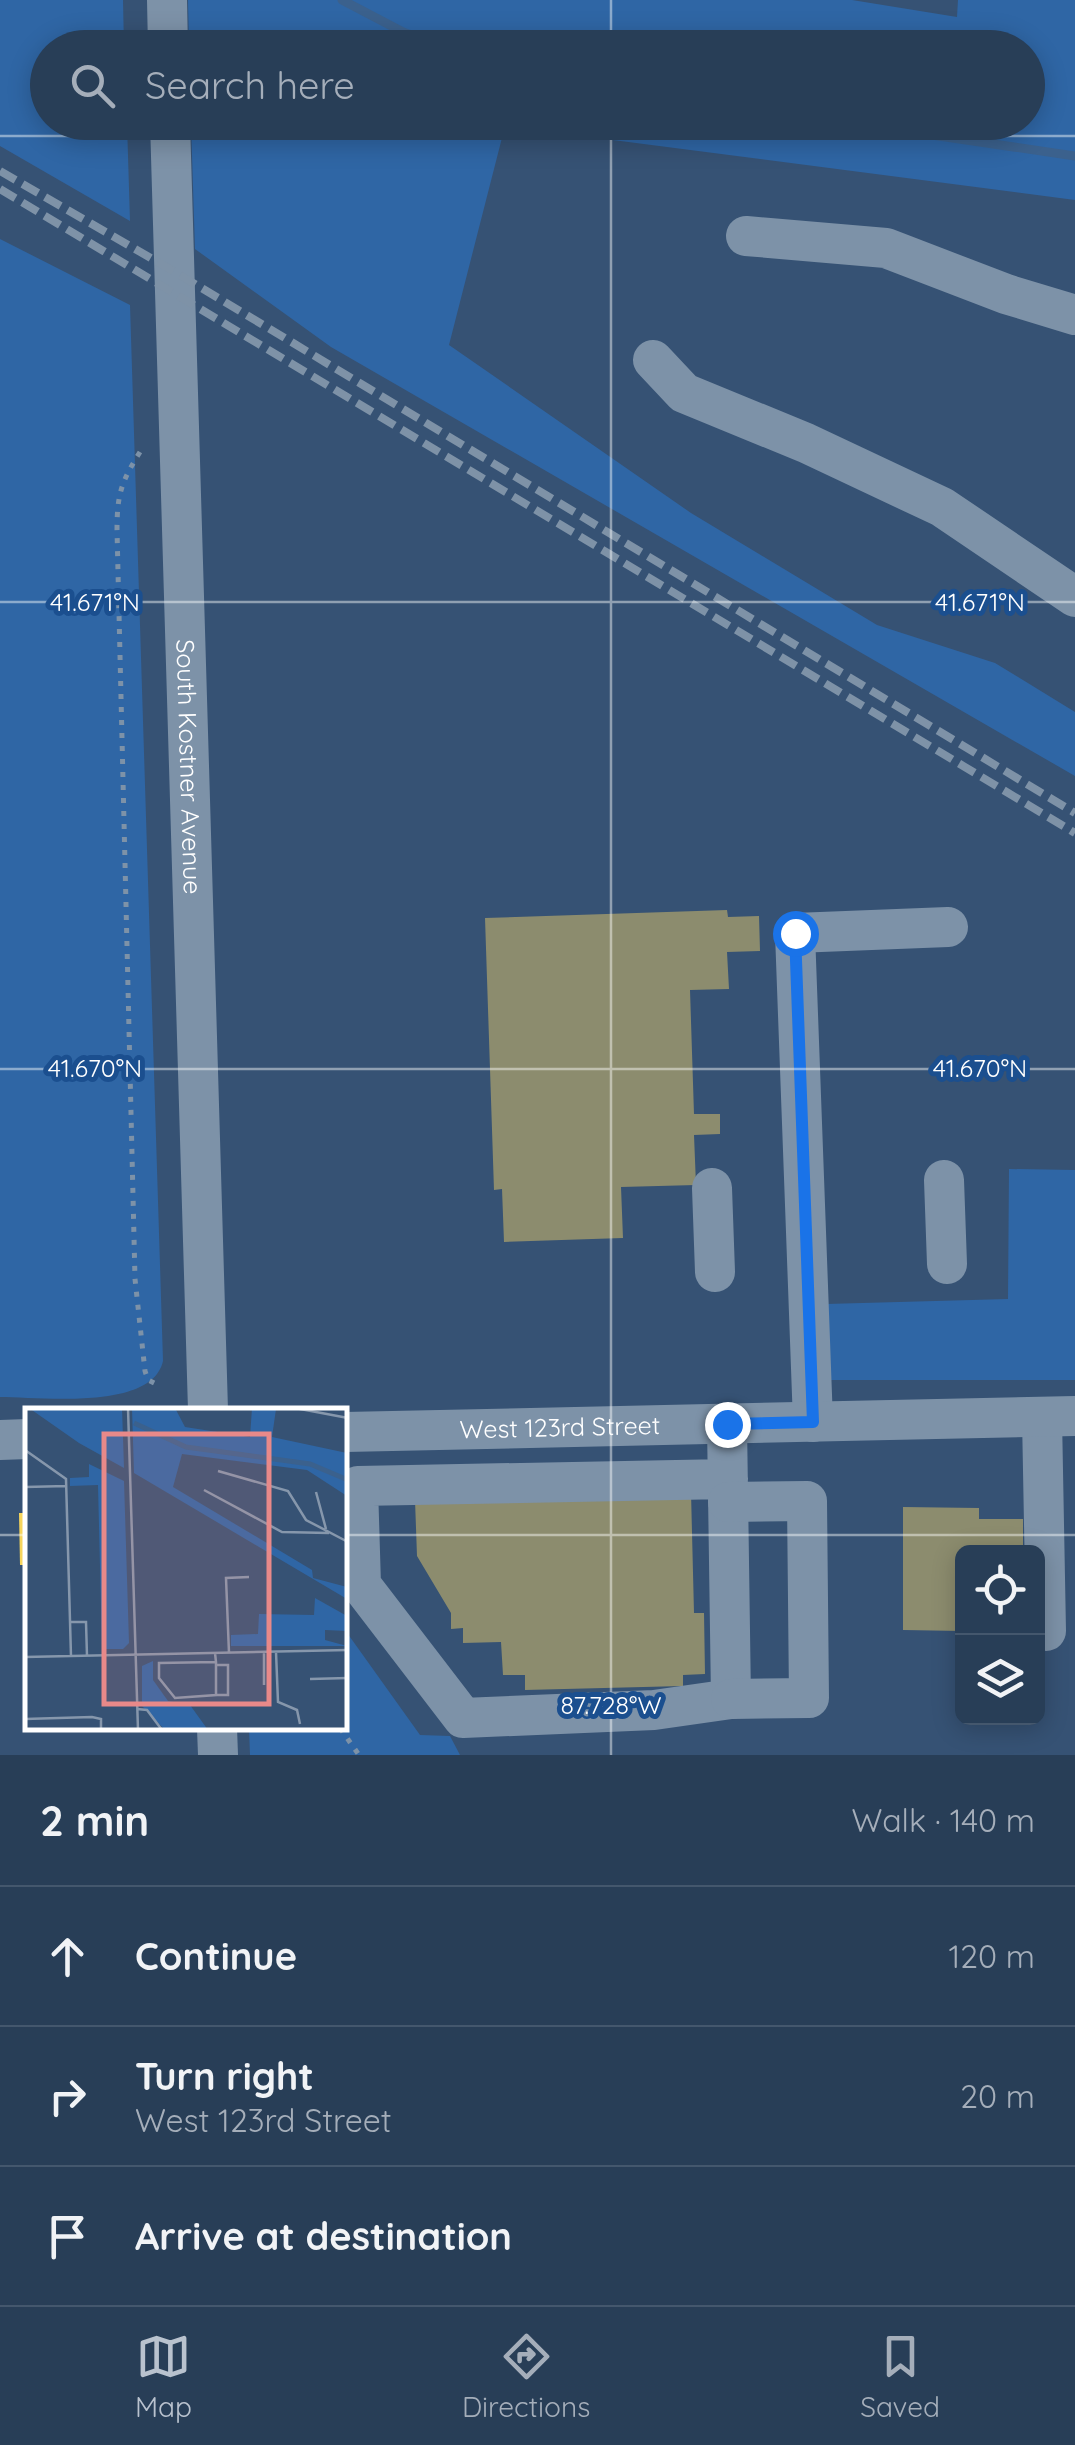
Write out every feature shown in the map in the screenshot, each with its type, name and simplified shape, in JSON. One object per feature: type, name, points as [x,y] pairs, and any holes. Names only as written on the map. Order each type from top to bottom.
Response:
[{"type":"street","points":[[167,0],[168,30]]},
{"type":"street","name":"South Kostner Avenue","points":[[171,140],[208,1408]]},
{"type":"street","points":[[746,236],[886,248],[1006,294],[1075,315]]},
{"type":"street","points":[[652,360],[684,393],[806,442],[942,508],[1075,597]]},
{"type":"street","points":[[813,1422],[795,933],[948,927]]},
{"type":"street","points":[[944,1180],[947,1264]]},
{"type":"street","points":[[712,1188],[714,1272]]},
{"type":"street","points":[[1046,1631],[1059,1416]]},
{"type":"street","name":"West 123rd Street","points":[[348,1434],[1059,1416]]},
{"type":"street","points":[[727,1424],[731,1699]]},
{"type":"street","points":[[382,1485],[418,1430]]},
{"type":"street","points":[[348,1438],[382,1485]]},
{"type":"street","points":[[0,1440],[25,1439]]},
{"type":"street","points":[[382,1485],[728,1490],[807,1501],[809,1698],[731,1699],[654,1710],[463,1718],[361,1586],[358,1486],[382,1485]]},
{"type":"path","points":[[140,452],[125,475],[117,498],[117,530],[134,1278],[146,1371],[148,1380],[156,1384]]},
{"type":"path","points":[[341,1730],[359,1755]]},
{"type":"shaded area","points":[[0,0],[123,0],[124,30],[30,30],[30,140],[128,140],[130,221],[0,146]]},
{"type":"shaded area","points":[[188,0],[852,0],[957,17],[958,0],[1075,0],[1075,200],[613,140],[1045,140],[1045,30],[189,30]]},
{"type":"shaded area","points":[[192,140],[501,140],[449,345],[691,513],[877,625],[995,663],[1075,712],[1075,776],[331,347],[195,249]]},
{"type":"shaded area","points":[[0,239],[130,305],[163,1361],[154,1377],[139,1388],[92,1398],[0,1397]]},
{"type":"shaded area","points":[[1009,1169],[1075,1170],[1075,1380],[830,1380],[826,1304],[1008,1299]]},
{"type":"shaded area","points":[[348,1634],[420,1735],[450,1736],[460,1755],[250,1755],[249,1730],[348,1730]]},
{"type":"building: Homes","points":[[19,1513],[25,1513],[25,1565],[20,1565]]},
{"type":"building: Industry","points":[[727,910],[728,917],[759,916],[760,951],[727,952],[729,989],[690,990],[694,1114],[720,1114],[720,1134],[694,1135],[696,1185],[621,1187],[623,1238],[504,1242],[502,1189],[494,1190],[485,918]]},
{"type":"building: Industry","points":[[691,1492],[694,1613],[704,1613],[705,1674],[683,1675],[683,1686],[525,1690],[525,1675],[503,1675],[501,1642],[463,1643],[463,1628],[451,1629],[451,1613],[417,1556],[415,1500]]},
{"type":"building: Industry","points":[[903,1507],[979,1508],[979,1519],[1023,1519],[1023,1545],[955,1545],[955,1631],[903,1630]]},
{"type":"waterway","points":[[342,0],[399,30]]},
{"type":"waterway","points":[[966,140],[1075,156]]},
{"type":"railway","points":[[0,171],[175,272],[1075,813]]},
{"type":"railway","points":[[0,189],[1075,833]]},
{"type":"route","points":[[727,1424],[813,1422],[795,933]]}]
